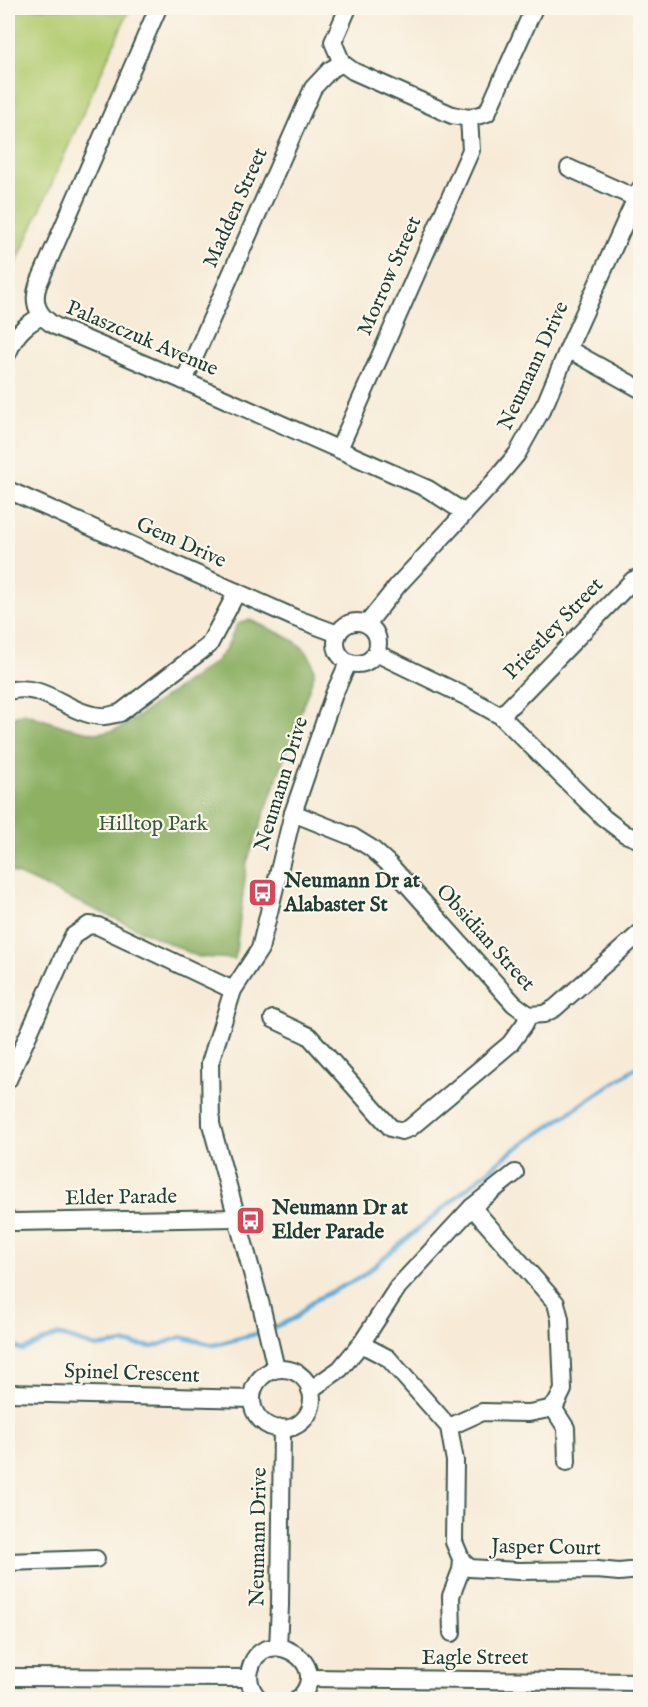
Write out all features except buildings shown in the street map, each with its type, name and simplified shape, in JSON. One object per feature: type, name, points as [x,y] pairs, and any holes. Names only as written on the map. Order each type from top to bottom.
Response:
[{"type":"street","name":"Palaszczuk Avenue","points":[[158,8],[34,295],[36,306],[42,316],[55,326],[428,489],[465,513]]},
{"type":"street","points":[[348,8],[333,42],[342,63],[352,71],[452,115],[469,118],[487,113],[534,8]]},
{"type":"street","name":"Madden Street","points":[[184,381],[313,88],[330,70],[342,63]]},
{"type":"street","name":"Morrow Street","points":[[339,449],[471,150],[469,118]]},
{"type":"street","points":[[569,168],[639,196]]},
{"type":"street","name":"Neumann Drive","points":[[366,624],[398,585],[517,454],[546,402],[639,196]]},
{"type":"street","points":[[8,353],[18,332],[42,316]]},
{"type":"street","points":[[568,349],[640,388]]},
{"type":"street","name":"Gem Drive","points":[[8,490],[295,618],[338,634]]},
{"type":"street","name":"Priestley Street","points":[[501,716],[633,580],[640,577]]},
{"type":"street","points":[[8,691],[17,688],[32,689],[83,712],[102,717],[120,713],[209,645],[237,592]]},
{"type":"street","points":[[353,622],[366,624],[372,627],[378,638],[376,653],[369,662],[348,663],[338,654],[336,640],[338,634],[347,624],[353,622]]},
{"type":"street","points":[[376,653],[501,716],[603,818],[626,834],[640,840]]},
{"type":"street","name":"Neumann Drive","points":[[276,1369],[262,1309],[211,1124],[210,1063],[233,990],[260,949],[293,813],[334,694],[348,663]]},
{"type":"street","name":"Obsidian Street","points":[[293,813],[353,837],[389,864],[514,1004],[529,1015],[544,1014],[555,1008],[640,933]]},
{"type":"street","points":[[8,1080],[73,936],[89,925],[98,926],[233,990]]},
{"type":"street","points":[[273,1018],[309,1036],[391,1128],[402,1131],[410,1128],[510,1044],[524,1026],[529,1015]]},
{"type":"street","points":[[310,1390],[340,1370],[361,1344],[398,1287],[472,1207],[514,1173]]},
{"type":"street","points":[[361,1344],[388,1358],[449,1427],[482,1412],[529,1413],[549,1409],[556,1404],[563,1390],[560,1319],[556,1303],[472,1207]]},
{"type":"street","name":"Elder Parade","points":[[8,1220],[14,1222],[236,1218]]},
{"type":"street","points":[[276,1369],[297,1373],[307,1383],[310,1390],[310,1408],[306,1416],[291,1427],[275,1428],[261,1420],[253,1407],[252,1399],[256,1383],[261,1377],[276,1369]]},
{"type":"street","name":"Spinel Crescent","points":[[9,1394],[252,1399]]},
{"type":"street","points":[[552,1406],[566,1428],[567,1462]]},
{"type":"street","name":"Jasper Court","points":[[449,1427],[455,1461],[453,1542],[462,1561],[470,1568],[619,1572],[640,1570]]},
{"type":"street","name":"Neumann Drive","points":[[278,1647],[282,1428]]},
{"type":"street","points":[[8,1562],[96,1560]]},
{"type":"street","points":[[452,1633],[450,1596],[461,1570],[462,1561]]},
{"type":"street","points":[[260,1700],[255,1695],[249,1678],[254,1660],[269,1649],[278,1647],[288,1648],[296,1653],[308,1669],[307,1687],[297,1700]]},
{"type":"street","points":[[8,1677],[249,1678]]},
{"type":"street","name":"Eagle Street","points":[[309,1678],[640,1682]]},
{"type":"green space","points":[[8,8],[130,8],[8,282]]},
{"type":"green space","name":"Hilltop Park","points":[[250,620],[301,646],[313,664],[314,675],[247,862],[235,959],[199,957],[8,870],[8,729],[12,718],[24,713],[66,727],[94,733],[112,731],[124,726],[216,661],[226,649],[237,624]]},
{"type":"waterway","points":[[270,1329],[295,1318],[313,1301],[361,1277],[508,1154],[640,1065]]},
{"type":"waterway","points":[[8,1345],[23,1350],[58,1335],[96,1347],[124,1343],[153,1347],[181,1337],[214,1345],[263,1332]]},
{"type":"place","name":"Neumann Dr at Alabaster St","points":[[263,893]]},
{"type":"place","name":"Neumann Dr at Elder Parade","points":[[251,1220]]}]
